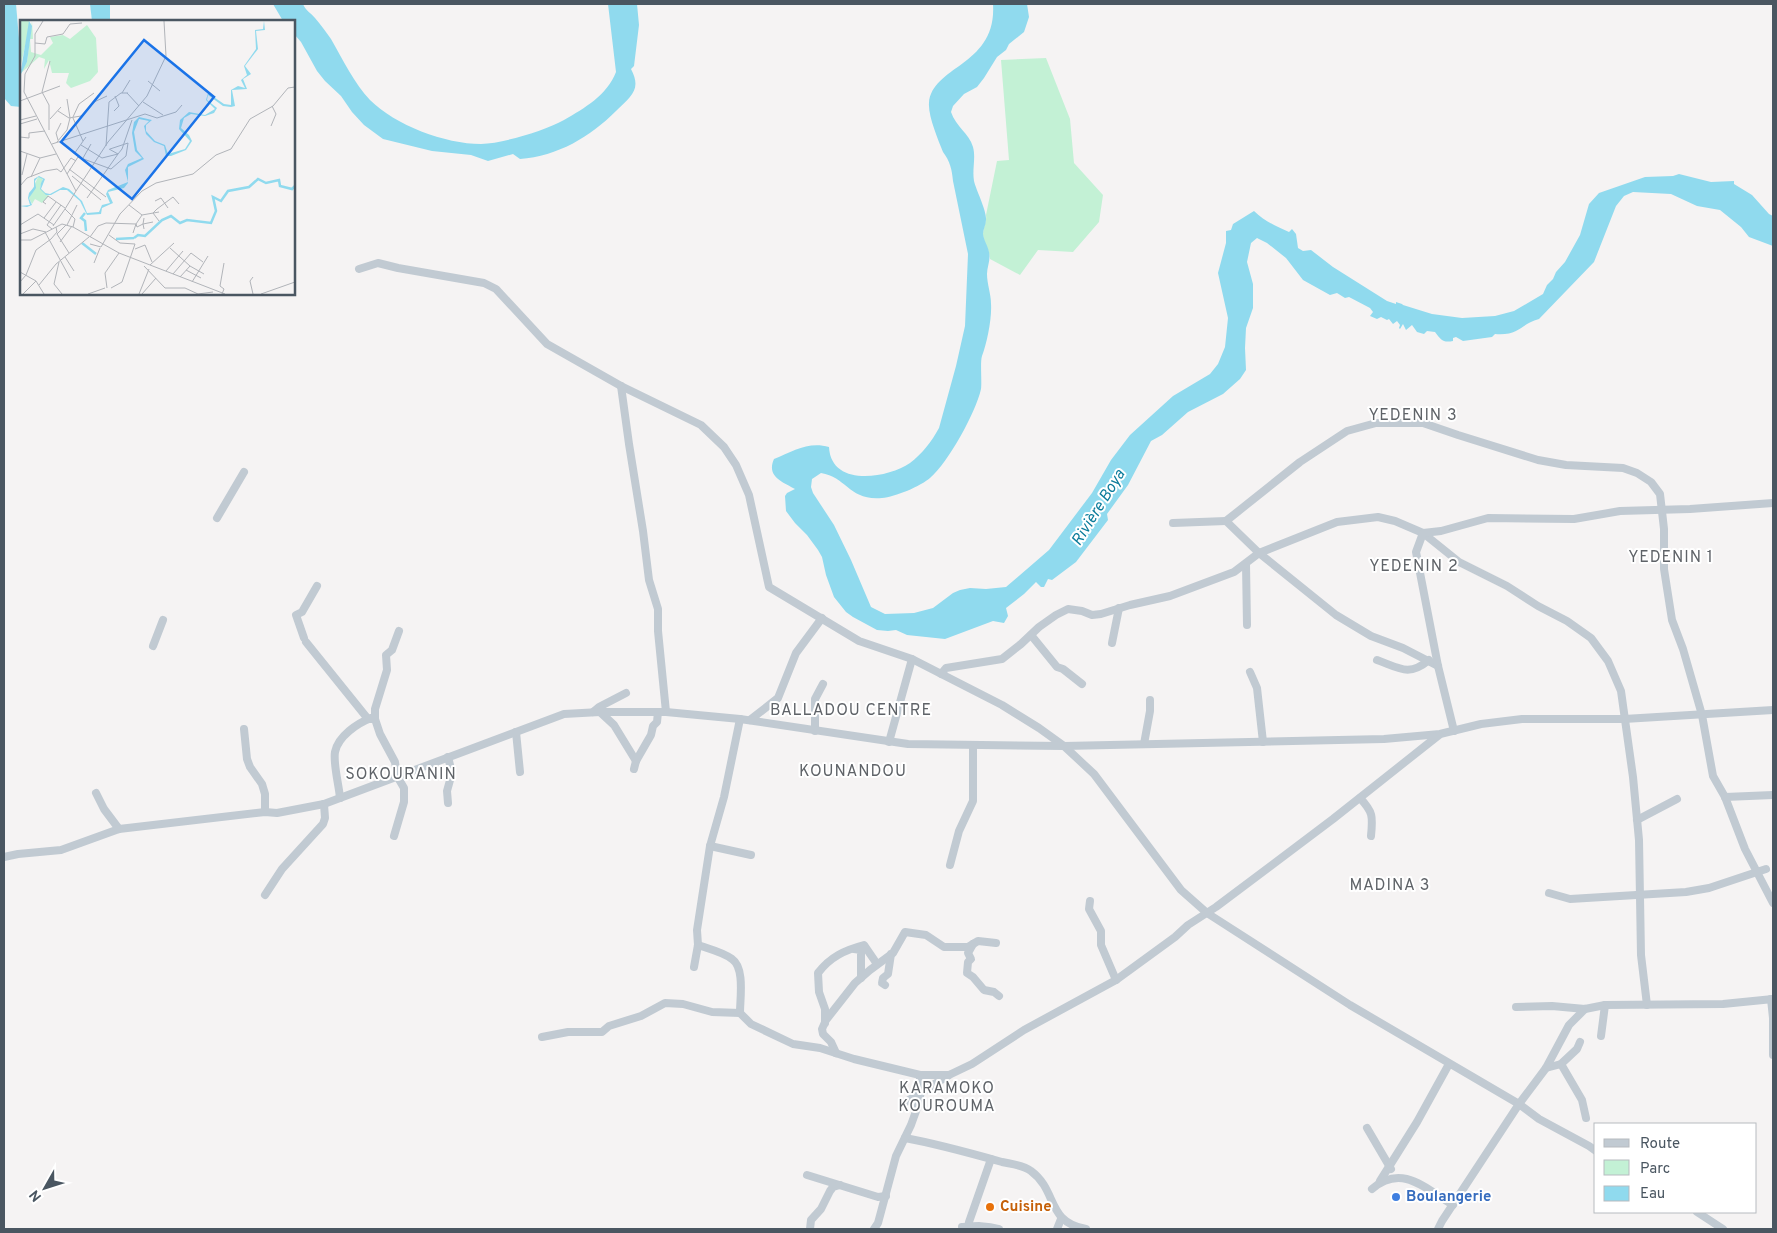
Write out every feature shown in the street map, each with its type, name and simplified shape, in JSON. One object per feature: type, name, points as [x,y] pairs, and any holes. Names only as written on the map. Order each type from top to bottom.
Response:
[{"type":"street","points":[[359,268],[378,262],[398,268],[484,282],[496,289],[547,344],[621,386],[701,425],[724,447],[736,465],[749,495],[769,587],[859,641],[912,659],[1002,705],[1039,728],[1064,746],[1094,774],[1181,890],[1207,913],[1350,1006],[1519,1104],[1539,1119],[1594,1150]]},
{"type":"street","points":[[621,386],[649,580],[658,609],[662,712],[653,726],[651,735],[636,761],[634,769]]},
{"type":"street","points":[[1174,523],[1226,520],[1300,462],[1347,431],[1376,423],[1423,423],[1529,457],[1566,466],[1623,468],[1638,472],[1651,482],[1660,494],[1664,569],[1672,620],[1683,649],[1702,715],[1713,776],[1725,797],[1745,849],[1773,903]]},
{"type":"street","points":[[217,518],[244,472]]},
{"type":"street","points":[[1422,533],[1441,531],[1488,518],[1574,519],[1620,511],[1690,509],[1773,503]]},
{"type":"street","points":[[941,674],[946,668],[1002,659],[1056,614],[1068,609],[1082,610],[1092,615],[1101,614],[1170,596],[1234,572],[1258,553],[1337,522],[1378,517],[1395,521],[1422,533],[1459,562],[1567,621],[1591,638],[1608,661],[1621,691],[1628,719],[1626,733],[1637,820],[1642,955],[1647,1005]]},
{"type":"street","points":[[1226,520],[1258,553],[1336,615],[1371,636],[1429,660],[1438,666]]},
{"type":"street","points":[[1422,533],[1416,552],[1438,666],[1454,731]]},
{"type":"street","points":[[1246,564],[1247,625]]},
{"type":"street","points":[[317,586],[302,612],[296,616],[305,640],[373,718],[395,762],[397,776],[404,788],[404,802],[394,836]]},
{"type":"street","points":[[1112,643],[1119,608]]},
{"type":"street","points":[[750,720],[778,698],[796,653],[822,618]]},
{"type":"street","points":[[153,646],[163,620]]},
{"type":"street","points":[[373,718],[387,670],[386,655],[392,650],[399,631]]},
{"type":"street","points":[[1031,635],[1057,667],[1068,672],[1082,684]]},
{"type":"street","points":[[889,742],[912,659]]},
{"type":"street","points":[[1377,660],[1403,670],[1414,670],[1429,660]]},
{"type":"street","points":[[1250,672],[1257,688],[1263,742]]},
{"type":"street","points":[[815,731],[815,700],[823,684]]},
{"type":"street","points":[[596,712],[599,707],[626,693]]},
{"type":"street","points":[[1144,744],[1150,700]]},
{"type":"street","points":[[4,857],[61,850],[119,829],[265,812],[278,813],[324,804],[564,714],[662,712],[740,718],[908,744],[1064,746],[1384,740],[1440,734],[1481,724],[1522,719],[1628,719],[1773,710]]},
{"type":"street","points":[[596,712],[614,725],[636,761]]},
{"type":"street","points":[[340,798],[335,751],[348,732],[359,723],[373,718]]},
{"type":"street","points":[[694,967],[698,945],[696,930],[710,846],[724,797],[740,718]]},
{"type":"street","points":[[244,729],[247,760],[262,784],[265,794],[265,812]]},
{"type":"street","points":[[516,732],[520,772]]},
{"type":"street","points":[[906,1102],[949,1075],[972,1064],[1024,1030],[1116,980],[1360,798],[1440,734]]},
{"type":"street","points":[[1412,755],[1422,736]]},
{"type":"street","points":[[950,865],[959,830],[973,801],[973,745]]},
{"type":"street","points":[[448,757],[452,773],[447,791],[448,804]]},
{"type":"street","points":[[96,793],[104,809],[119,829]]},
{"type":"street","points":[[1725,797],[1773,795]]},
{"type":"street","points":[[1360,798],[1370,809],[1373,818],[1371,836]]},
{"type":"street","points":[[1637,820],[1677,799]]},
{"type":"street","points":[[265,895],[282,868],[323,824],[325,818],[324,804]]},
{"type":"street","points":[[710,846],[751,855]]},
{"type":"street","points":[[1549,893],[1570,899],[1709,888],[1766,869]]},
{"type":"street","points":[[1090,901],[1089,909],[1101,931],[1101,945],[1116,980]]},
{"type":"street","points":[[836,1053],[822,1029],[825,1023],[841,1000],[861,978],[891,954],[905,932],[926,935],[944,947],[968,947],[978,941],[996,943]]},
{"type":"street","points":[[825,1023],[825,1010],[819,992],[818,973],[831,958],[864,944],[877,964]]},
{"type":"street","points":[[973,944],[968,953],[971,958],[968,962],[967,973],[984,990],[994,992],[999,996]]},
{"type":"street","points":[[698,945],[726,956],[738,966],[741,977],[740,1013]]},
{"type":"street","points":[[852,948],[861,950],[861,978]]},
{"type":"street","points":[[885,985],[882,983],[883,978],[888,974],[891,954]]},
{"type":"street","points":[[1516,1007],[1552,1006],[1585,1009],[1605,1005],[1723,1004],[1772,999],[1772,1055]]},
{"type":"street","points":[[542,1038],[568,1032],[602,1032],[610,1026],[641,1016],[665,1003],[683,1004],[712,1012],[740,1013],[751,1024],[793,1044],[820,1048],[854,1059],[920,1075],[949,1075]]},
{"type":"street","points":[[1600,1036],[1605,1005]]},
{"type":"street","points":[[1438,1229],[1519,1104],[1546,1068],[1569,1025],[1585,1009]]},
{"type":"street","points":[[1546,1068],[1561,1064],[1576,1049],[1580,1042]]},
{"type":"street","points":[[1372,1188],[1380,1181],[1449,1064]]},
{"type":"street","points":[[1561,1064],[1582,1100],[1586,1118]]},
{"type":"street","points":[[874,1229],[878,1223],[896,1156],[920,1100],[920,1075]]},
{"type":"street","points":[[1367,1128],[1395,1176]]},
{"type":"street","points":[[905,1138],[1030,1169],[1043,1182],[1061,1219],[1073,1227],[1086,1229]]},
{"type":"street","points":[[969,1222],[991,1159]]},
{"type":"street","points":[[807,1175],[878,1197],[886,1196]]},
{"type":"street","points":[[1380,1181],[1395,1176],[1409,1178],[1453,1206]]},
{"type":"street","points":[[810,1229],[811,1220],[830,1191],[833,1187],[840,1185]]},
{"type":"street","points":[[1699,1213],[1724,1229]]},
{"type":"street","points":[[1057,1229],[1061,1219]]},
{"type":"street","points":[[962,1227],[980,1225],[999,1229]]},
{"type":"green space","points":[[1046,58],[1070,119],[1074,163],[1103,195],[1099,222],[1073,252],[1038,250],[1020,275],[990,259],[983,235],[997,161],[1009,160],[1001,60]]},
{"type":"water","points":[[4,4],[16,4],[20,50],[20,107],[11,106],[4,98]]},
{"type":"water","points":[[90,4],[110,4],[110,20],[92,20]]},
{"type":"water","points":[[273,4],[303,4],[331,39],[359,87],[370,100],[380,109],[407,125],[452,141],[481,144],[524,136],[564,120],[580,111],[601,94],[607,88],[616,72],[608,4],[637,4],[639,25],[634,66],[631,69],[635,88],[630,97],[595,129],[572,144],[547,154],[520,159],[513,154],[488,161],[471,155],[432,151],[383,139],[364,125],[341,96],[317,71],[301,42],[295,35],[295,20],[282,20]]},
{"type":"water","name":"Rivière Boya","points":[[993,4],[1027,4],[1029,17],[1024,32],[997,57],[977,87],[964,94],[953,106],[951,112],[973,147],[974,181],[986,216],[983,234],[989,255],[987,274],[991,310],[989,330],[981,359],[981,389],[978,399],[945,461],[930,478],[914,488],[887,497],[871,498],[862,496],[830,475],[821,473],[812,479],[811,487],[813,493],[834,525],[871,607],[885,614],[914,613],[933,608],[960,590],[1006,587],[1049,550],[1092,493],[1111,460],[1130,435],[1173,396],[1210,374],[1218,364],[1225,347],[1228,318],[1218,273],[1226,243],[1226,231],[1231,230],[1233,224],[1254,211],[1279,228],[1289,232],[1292,229],[1296,234],[1298,248],[1303,251],[1311,250],[1333,267],[1387,301],[1396,304],[1396,302],[1432,314],[1462,318],[1495,316],[1514,311],[1543,294],[1547,285],[1565,262],[1580,235],[1589,204],[1599,193],[1645,177],[1679,174],[1711,182],[1734,181],[1734,184],[1752,195],[1773,216],[1773,246],[1749,237],[1741,227],[1720,210],[1697,206],[1671,194],[1633,192],[1624,196],[1616,206],[1594,262],[1539,319],[1510,333],[1495,334],[1492,337],[1463,341],[1456,337],[1453,338],[1453,341],[1447,342],[1441,339],[1435,332],[1427,331],[1424,334],[1417,332],[1412,325],[1406,330],[1403,324],[1400,329],[1397,321],[1393,324],[1389,319],[1381,317],[1377,319],[1370,316],[1373,312],[1370,308],[1349,297],[1345,298],[1337,293],[1330,295],[1303,280],[1286,258],[1267,243],[1257,238],[1251,243],[1247,262],[1253,284],[1253,308],[1246,328],[1246,370],[1240,379],[1223,394],[1188,412],[1162,435],[1151,441],[1128,485],[1107,514],[1108,520],[1076,562],[1052,580],[1048,579],[1044,587],[1041,587],[1036,582],[1006,608],[1008,616],[1004,623],[993,621],[945,639],[907,635],[896,630],[877,630],[846,612],[834,597],[822,557],[807,535],[786,511],[785,496],[795,489],[774,475],[772,465],[774,459],[794,450],[822,445],[829,447],[832,460],[839,469],[849,474],[874,476],[888,473],[910,463],[926,447],[939,428],[965,326],[968,254],[951,169],[934,128],[929,103],[933,90],[941,80],[975,53],[985,40],[992,24]]},
{"type":"place","name":"Boulangerie","points":[[1396,1197]]},
{"type":"place","name":"Cuisine","points":[[990,1207]]},
{"type":"district","name":"YEDENIN 3","points":[[1413,416]]},
{"type":"district","name":"YEDENIN 1","points":[[1671,558]]},
{"type":"district","name":"YEDENIN 2","points":[[1414,567]]},
{"type":"district","name":"BALLADOU CENTRE","points":[[851,711]]},
{"type":"district","name":"KOUNANDOU","points":[[853,772]]},
{"type":"district","name":"SOKOURANIN","points":[[401,775]]},
{"type":"district","name":"MADINA 3","points":[[1390,886]]},
{"type":"district","name":"KARAMOKO KOUROUMA","points":[[947,1098]]}]
